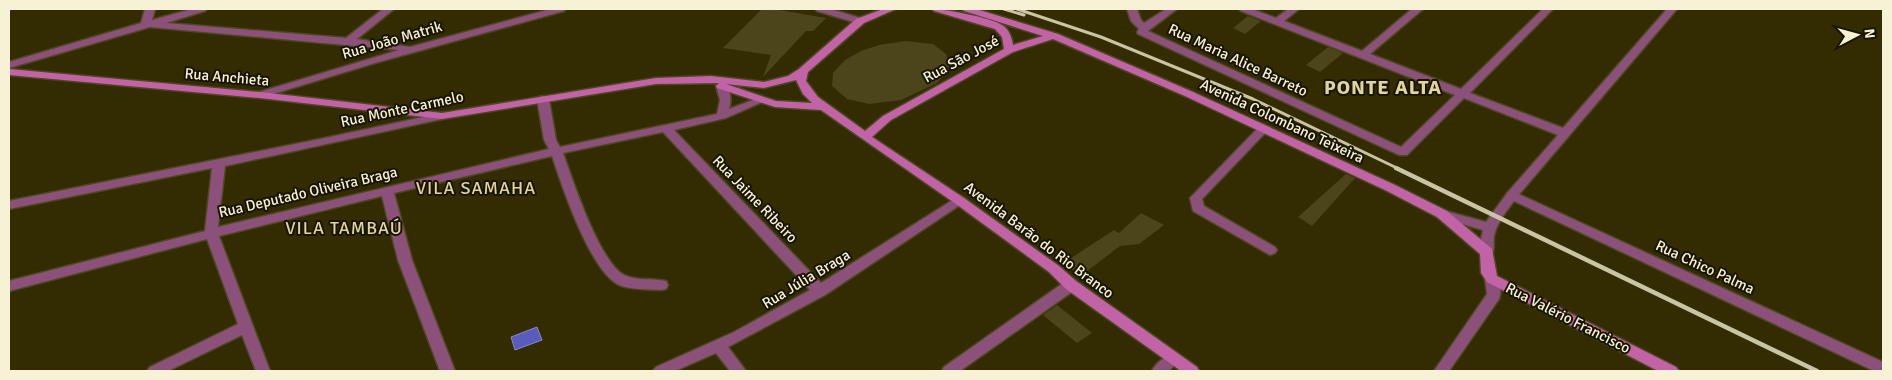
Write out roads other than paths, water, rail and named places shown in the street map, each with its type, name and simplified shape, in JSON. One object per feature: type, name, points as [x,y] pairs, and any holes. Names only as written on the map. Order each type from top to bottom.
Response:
[{"type":"main road","points":[[761,100],[776,87],[802,77],[860,20],[890,9]]},
{"type":"main road","points":[[937,9],[999,27],[1007,37],[1010,50]]},
{"type":"main road","name":"Avenida Colombano Teixeira","points":[[967,9],[1054,36],[1189,94],[1391,188],[1442,214],[1487,252]]},
{"type":"main road","name":"Rua São José","points":[[865,137],[887,118],[1010,50],[1054,36]]},
{"type":"main road","name":"Rua Anchieta","points":[[9,72],[260,95],[442,116]]},
{"type":"main road","points":[[802,77],[806,92],[821,107],[854,125],[865,137]]},
{"type":"main road","name":"Rua Monte Carmelo","points":[[442,116],[656,82],[700,79],[764,85],[802,77]]},
{"type":"main road","points":[[700,79],[775,104],[821,107]]},
{"type":"main road","name":"Rua São José","points":[[854,125],[887,118]]},
{"type":"main road","name":"Avenida Barão do Rio Branco","points":[[865,137],[960,201],[1054,269],[1071,285],[1192,371]]},
{"type":"main road","points":[[1487,252],[1488,273],[1492,279]]},
{"type":"main road","name":"Rua Valério Francisco","points":[[1492,279],[1671,371]]},
{"type":"street","points":[[146,24],[150,9]]},
{"type":"street","points":[[9,65],[202,9]]},
{"type":"street","points":[[348,41],[390,9]]},
{"type":"street","name":"Rua João Matrik","points":[[260,95],[413,49],[561,9]]},
{"type":"street","points":[[820,9],[860,20]]},
{"type":"street","name":"Rua Maria Alice Barreto","points":[[1132,9],[1136,21],[1144,28],[1142,32],[1402,152],[1462,94]]},
{"type":"street","points":[[1144,28],[1172,9]]},
{"type":"street","points":[[1244,9],[1564,133]]},
{"type":"street","points":[[1277,22],[1294,9]]},
{"type":"street","points":[[1363,55],[1418,9]]},
{"type":"street","points":[[1462,94],[1548,9]]},
{"type":"street","points":[[1487,252],[1486,238],[1489,227],[1512,196],[1672,9]]},
{"type":"street","points":[[146,24],[348,41],[413,49]]},
{"type":"street","points":[[720,86],[726,100],[722,116]]},
{"type":"street","points":[[543,99],[550,140],[594,246],[613,274],[623,281],[661,285]]},
{"type":"street","name":"Rua Deputado Oliveira Braga","points":[[9,286],[210,232],[387,190],[722,116],[761,100]]},
{"type":"street","name":"Rua Monte Carmelo","points":[[9,205],[325,142],[442,116]]},
{"type":"street","name":"Rua Jaime Ribeiro","points":[[667,128],[671,135],[820,292]]},
{"type":"street","points":[[1263,129],[1196,198],[1198,208],[1270,250]]},
{"type":"street","points":[[219,162],[210,232],[263,371]]},
{"type":"street","points":[[387,190],[391,214],[418,296],[448,371]]},
{"type":"street","name":"Rua Chico Palma","points":[[1512,196],[1883,369]]},
{"type":"street","name":"Rua Júlia Braga","points":[[661,371],[719,347],[820,292],[960,201]]},
{"type":"street","points":[[1442,214],[1489,227]]},
{"type":"street","points":[[1442,371],[1494,295],[1492,279]]},
{"type":"street","points":[[949,371],[1071,285]]},
{"type":"street","points":[[1494,295],[1514,290]]},
{"type":"street","points":[[155,371],[246,327]]},
{"type":"street","points":[[719,347],[739,371]]},
{"type":"street","points":[[1159,371],[1173,359]]},
{"type":"railway","points":[[1004,9],[1024,15]]},
{"type":"railway","points":[[1017,9],[1101,37],[1253,99],[1399,169]]},
{"type":"railway","points":[[1396,168],[1817,371]]},
{"type":"district","name":"PONTE ALTA","points":[[1383,87]]},
{"type":"district","name":"VILA SAMAHA","points":[[476,188]]},
{"type":"district","name":"VILA TAMBAÚ","points":[[344,228]]}]
